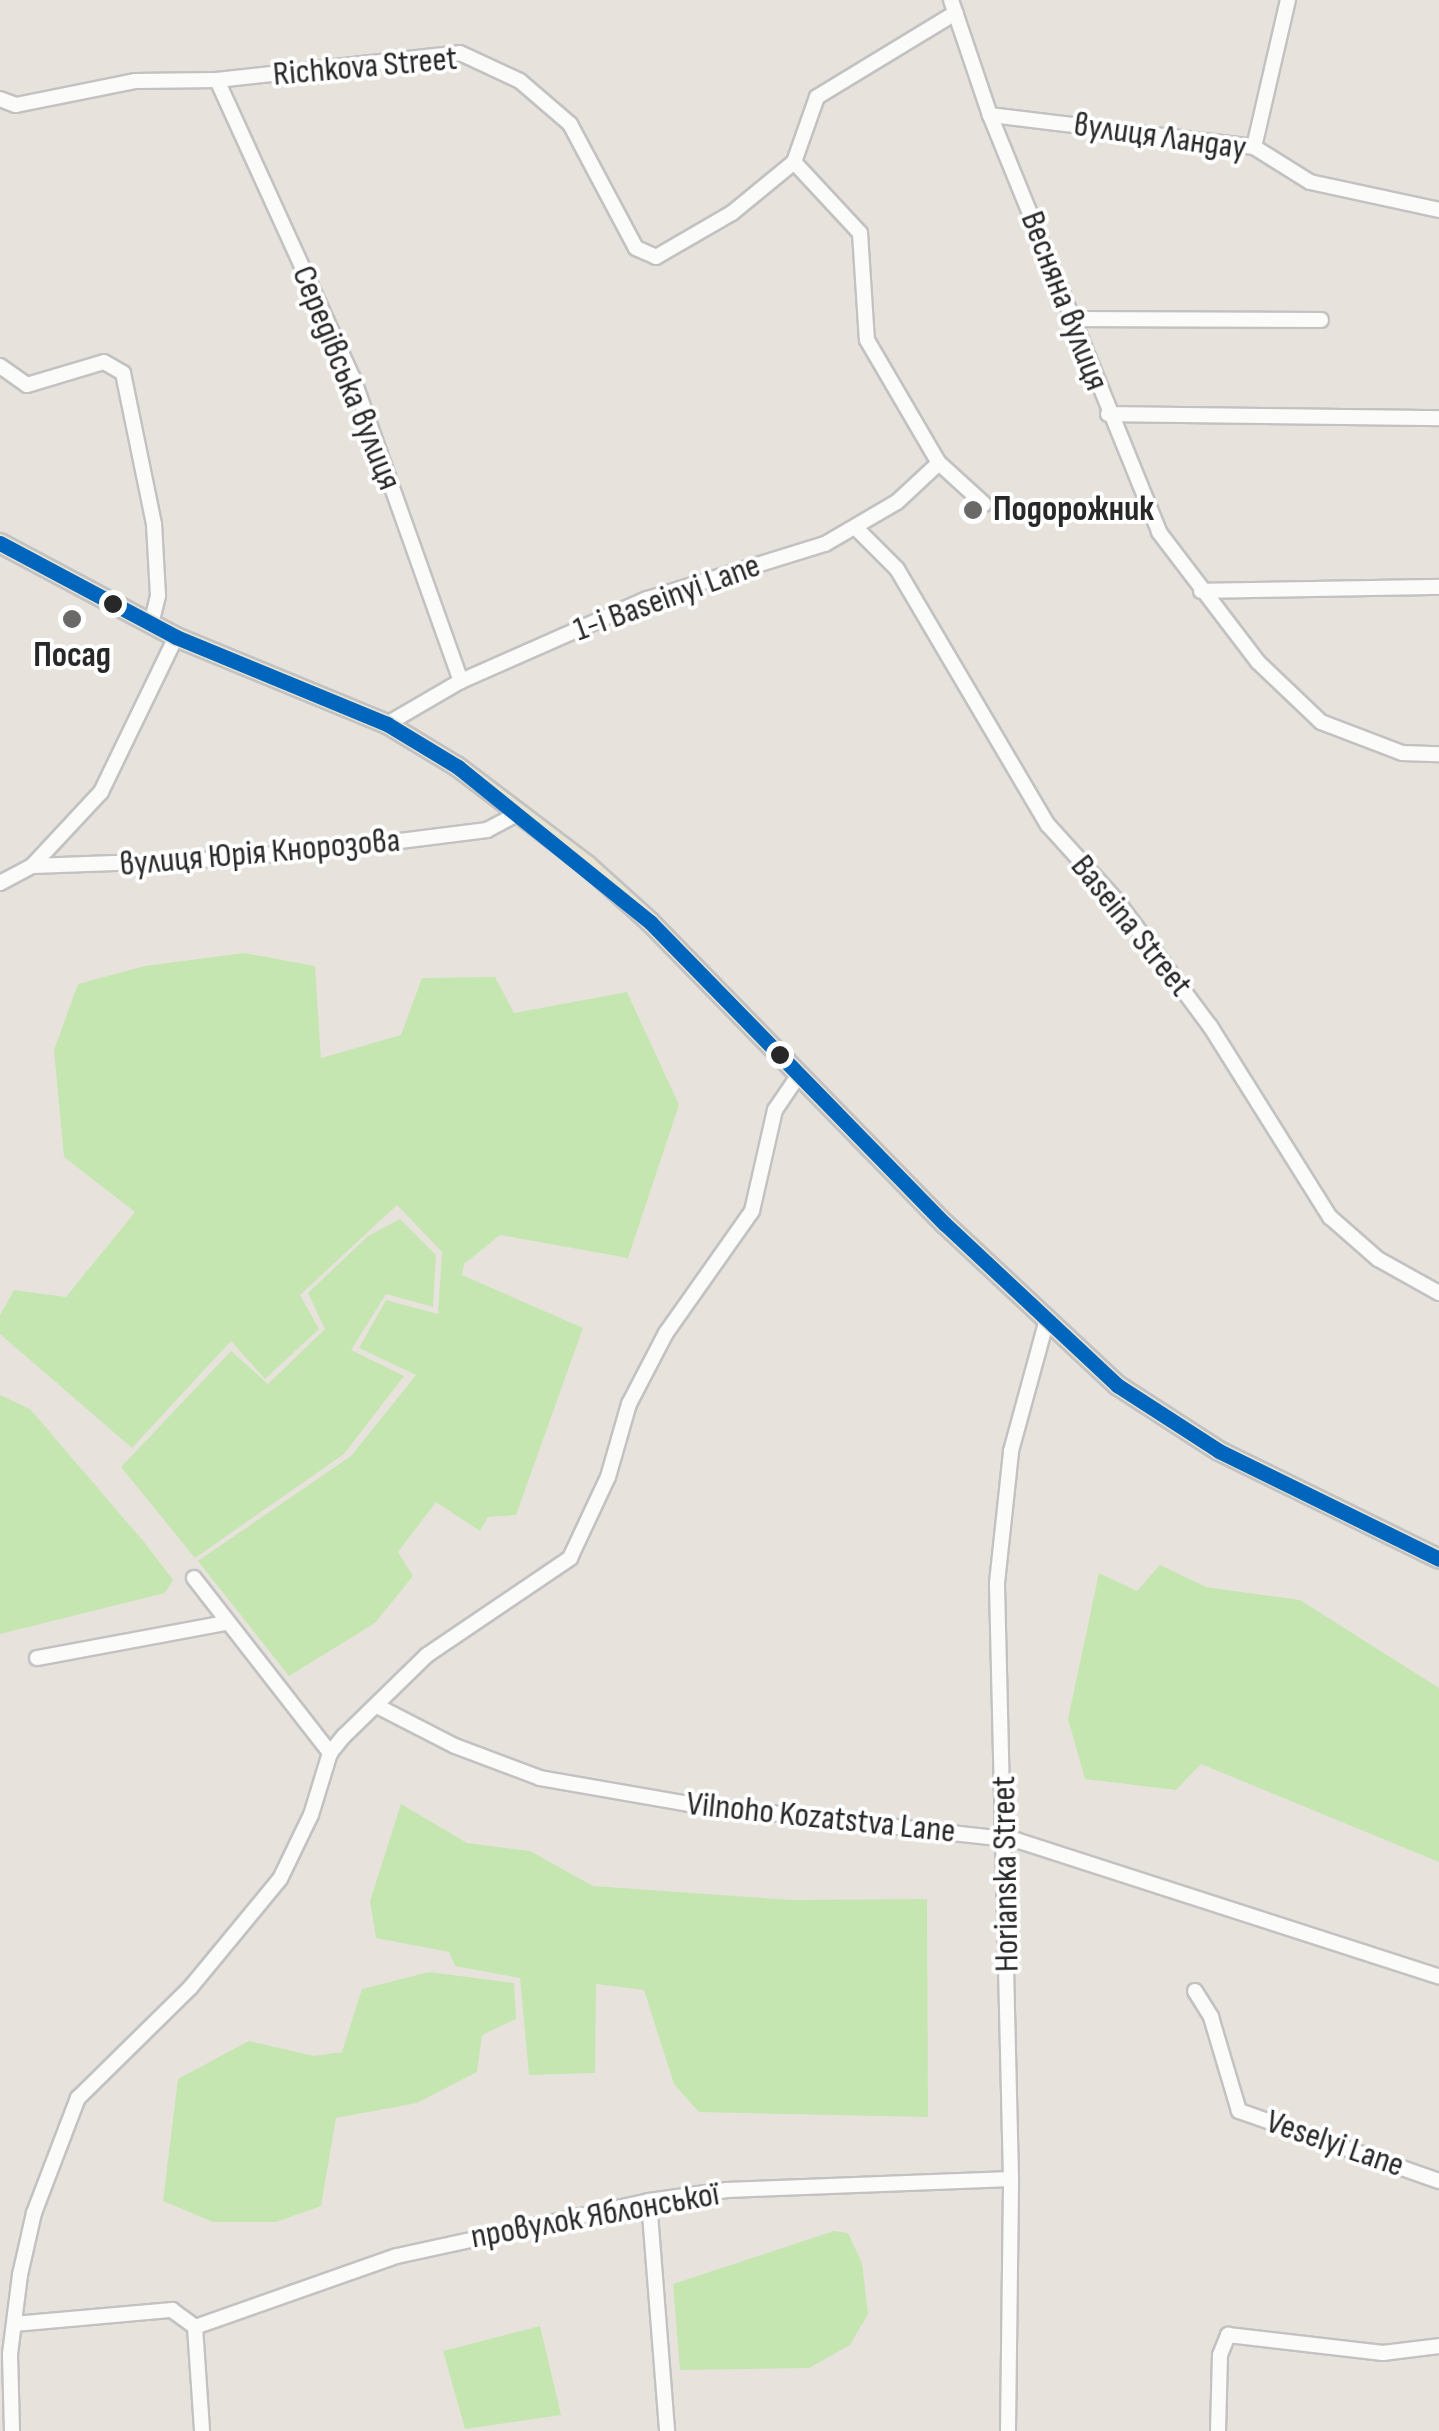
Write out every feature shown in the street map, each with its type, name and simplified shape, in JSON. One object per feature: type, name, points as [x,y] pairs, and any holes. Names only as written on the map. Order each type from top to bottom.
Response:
[{"type":"main road","points":[[0,543],[176,637],[387,724],[519,814],[650,922],[1046,1323],[1117,1385],[1219,1450],[1439,1559]]},
{"type":"street","points":[[1254,147],[1288,0]]},
{"type":"street","points":[[953,6],[818,97],[794,162],[860,233],[867,340],[939,463],[984,504]]},
{"type":"street","name":"Весняна вулиця","points":[[953,6],[990,115],[1159,532],[1258,662],[1321,722],[1402,753],[1439,754]]},
{"type":"street","name":"Richkova Street","points":[[0,99],[16,106],[136,81],[217,80],[460,54],[493,64],[570,124],[636,248],[648,256],[670,253],[732,213],[794,162]]},
{"type":"street","name":"Середівська вулиця","points":[[217,80],[353,378],[461,681]]},
{"type":"street","name":"вулиця Ландау","points":[[990,115],[1254,147],[1310,182],[1439,210]]},
{"type":"street","points":[[1072,319],[1321,320]]},
{"type":"street","points":[[0,366],[28,385],[104,362],[124,374],[154,524],[158,596],[151,625]]},
{"type":"street","points":[[1108,414],[1439,418]]},
{"type":"street","name":"1-i Baseinyi Lane","points":[[387,724],[461,681],[647,599],[825,544],[897,502],[939,463]]},
{"type":"street","name":"Baseina Street","points":[[855,527],[897,569],[1048,825],[1117,901],[1210,1026],[1330,1217],[1378,1260],[1439,1294]]},
{"type":"street","points":[[1201,591],[1439,587]]},
{"type":"street","points":[[32,866],[101,792],[176,637]]},
{"type":"street","name":"вулиця Юрія Кнорозова","points":[[0,883],[32,866],[225,858],[392,842],[487,830],[519,814]]},
{"type":"street","points":[[12,2431],[5,2355],[34,2213],[78,2098],[190,1988],[280,1879],[312,1816],[330,1753],[427,1654],[570,1558],[652,1362],[752,1211],[775,1110],[798,1076]]},
{"type":"street","name":"Horianska Street","points":[[1008,2431],[1006,1838],[997,1583],[1011,1451],[1046,1323]]},
{"type":"street","points":[[194,1578],[330,1753]]},
{"type":"street","points":[[37,1658],[226,1623]]},
{"type":"street","name":"Vilnoho Kozatstva Lane","points":[[379,1706],[455,1746],[540,1778],[689,1804],[1006,1838],[1439,1978]]},
{"type":"street","name":"Veselyi Lane","points":[[1194,1991],[1210,2017],[1239,2111],[1439,2181]]},
{"type":"street","name":"провулок Яблонської","points":[[194,2327],[398,2256],[648,2201],[727,2190],[1010,2180]]},
{"type":"street","points":[[648,2201],[668,2431]]},
{"type":"street","points":[[14,2324],[172,2310],[194,2327],[202,2431]]},
{"type":"street","points":[[1218,2431],[1220,2355],[1228,2335],[1383,2353],[1439,2346]]},
{"type":"green space","points":[[244,953],[315,966],[321,1058],[401,1035],[422,978],[495,977],[514,1013],[627,992],[679,1105],[628,1258],[500,1235],[464,1264],[462,1275],[583,1328],[516,1515],[488,1517],[480,1531],[436,1502],[398,1552],[413,1576],[375,1623],[289,1676],[198,1561],[351,1456],[416,1375],[359,1348],[386,1300],[438,1314],[442,1252],[397,1205],[300,1295],[319,1329],[265,1379],[231,1341],[132,1448],[0,1334],[0,1315],[14,1290],[66,1297],[135,1212],[64,1157],[54,1050],[78,984],[145,966]]},
{"type":"green space","points":[[400,1219],[436,1255],[433,1307],[386,1294],[351,1350],[404,1376],[344,1454],[195,1558],[121,1467],[231,1351],[268,1384],[325,1329],[308,1293],[368,1236]]},
{"type":"green space","points":[[0,1395],[30,1409],[144,1542],[173,1580],[165,1593],[0,1634]]},
{"type":"green space","points":[[1160,1565],[1206,1587],[1300,1600],[1439,1688],[1439,1862],[1201,1764],[1176,1790],[1085,1779],[1068,1719],[1099,1573],[1137,1591]]},
{"type":"green space","points":[[401,1804],[467,1843],[530,1851],[593,1886],[791,1900],[927,1899],[928,2117],[699,2112],[674,2084],[644,1990],[596,1984],[595,2073],[529,2075],[520,1978],[455,1966],[449,1952],[376,1938],[370,1901]]},
{"type":"green space","points":[[429,1972],[514,1983],[516,2019],[482,2035],[477,2072],[417,2103],[336,2118],[321,2206],[276,2222],[213,2222],[163,2201],[178,2079],[249,2041],[314,2056],[342,2052],[362,1989]]},
{"type":"green space","points":[[834,2231],[848,2233],[862,2263],[868,2314],[850,2345],[809,2368],[680,2370],[673,2284]]},
{"type":"green space","points":[[540,2326],[561,2415],[465,2429],[443,2351]]},
{"type":"transit line","points":[[0,543],[176,637],[387,724],[458,767],[650,922],[945,1224],[1117,1385],[1219,1451],[1439,1559]]},
{"type":"place","name":"Подорожник","points":[[973,510]]},
{"type":"place","name":"Посад","points":[[72,619]]}]
